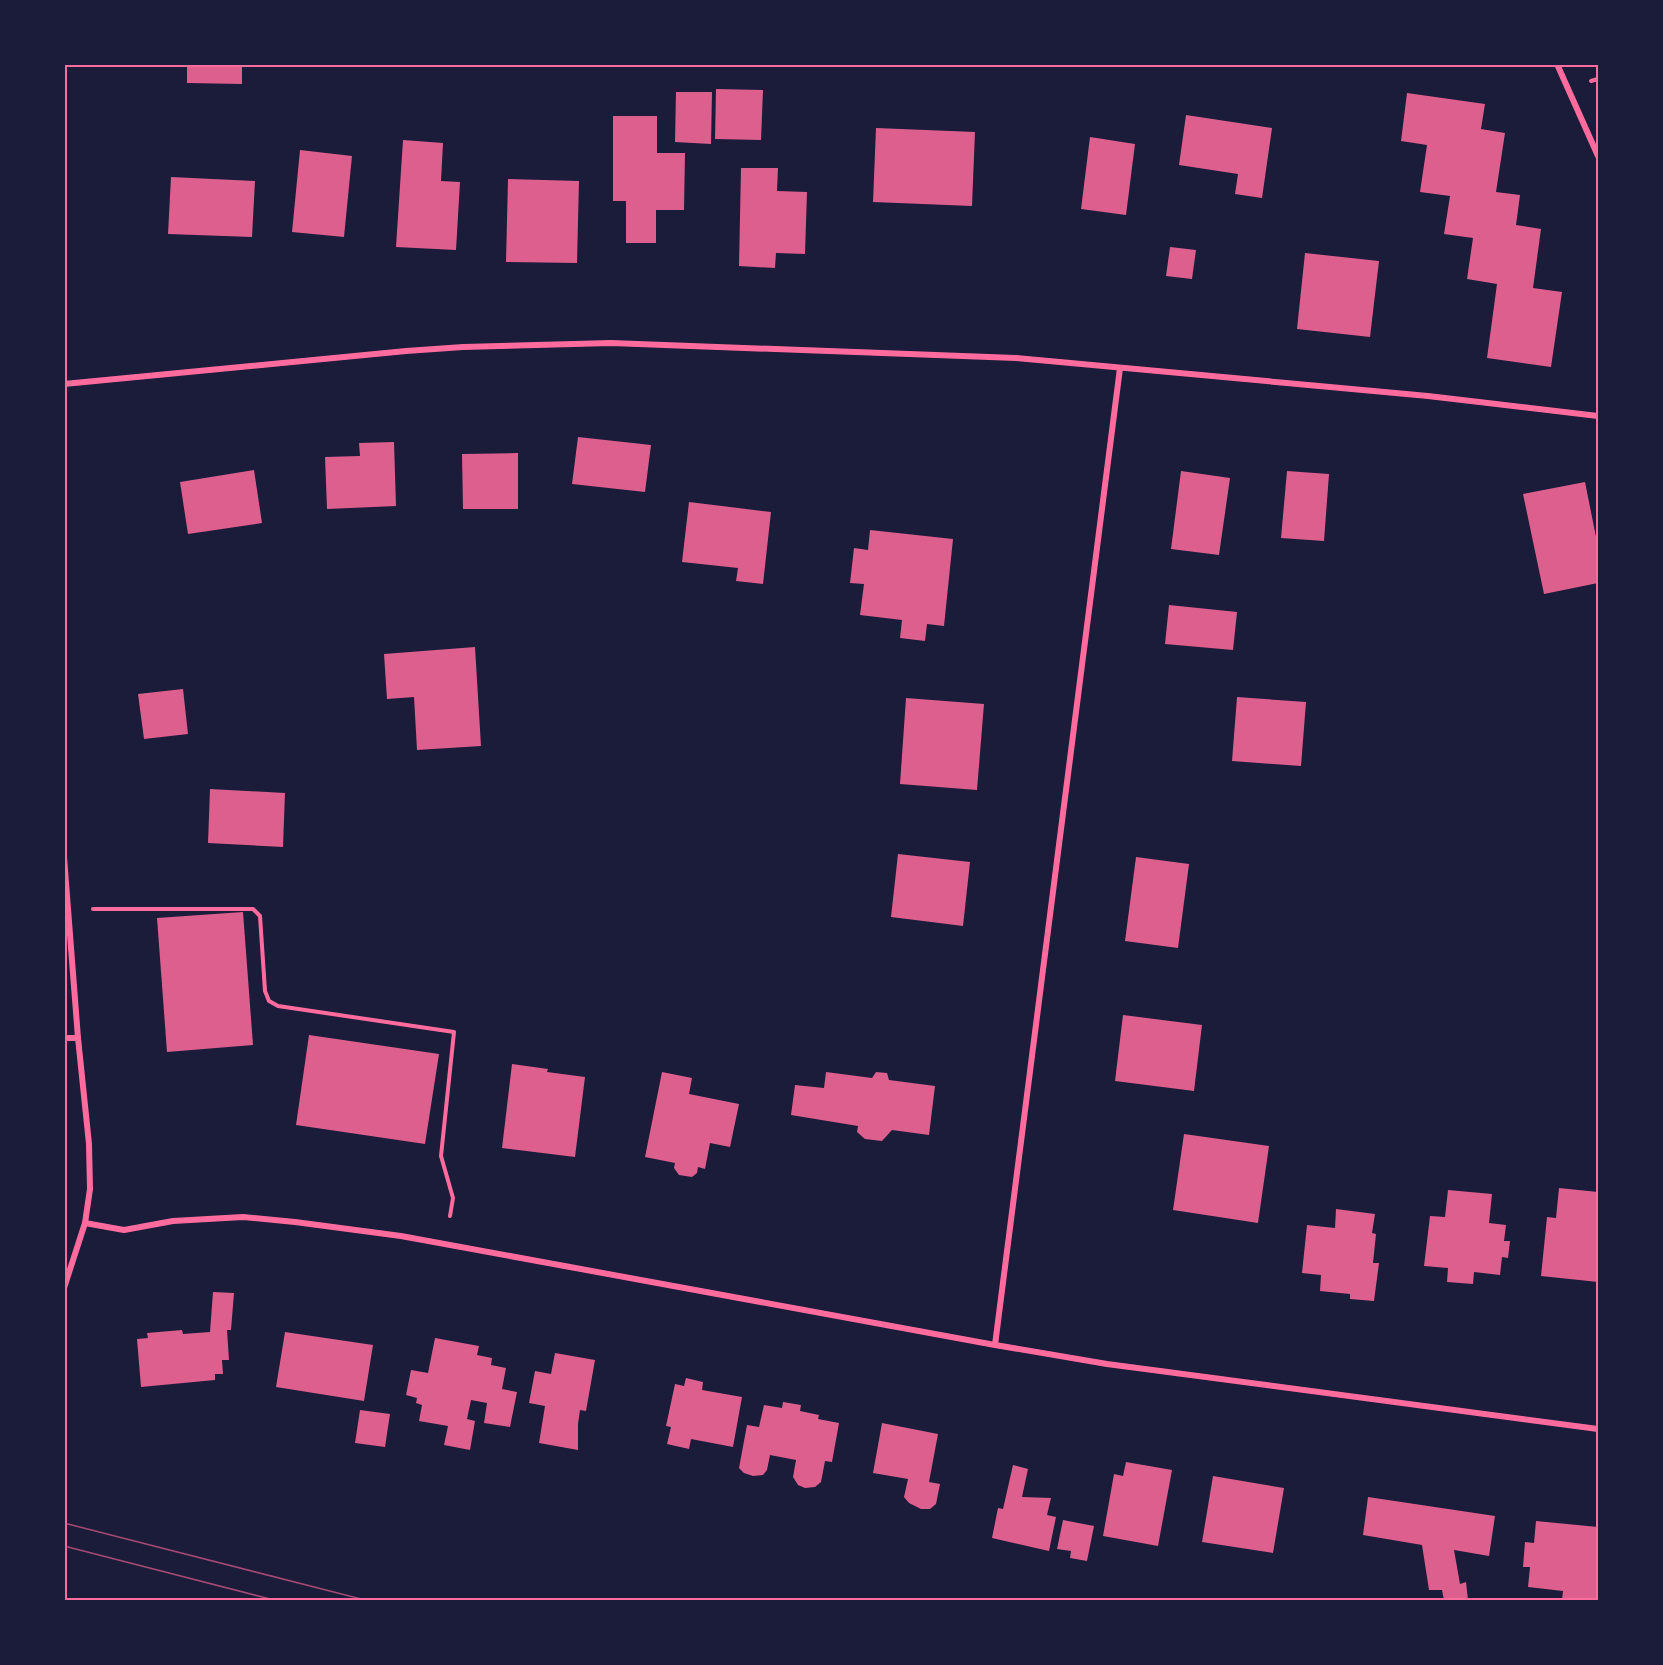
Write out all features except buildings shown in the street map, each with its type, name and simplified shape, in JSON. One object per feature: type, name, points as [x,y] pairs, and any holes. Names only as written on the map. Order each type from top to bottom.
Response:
[{"type":"street","points":[[1557,64],[1599,156]]},
{"type":"street","points":[[64,384],[406,351],[611,343],[1016,358],[1428,396],[1599,416]]},
{"type":"street","points":[[995,1346],[1120,368]]},
{"type":"street","points":[[64,857],[89,1144],[90,1189],[85,1223],[64,1288]]},
{"type":"street","points":[[64,1038],[78,1038]]},
{"type":"street","points":[[85,1223],[124,1230],[173,1221],[243,1217],[295,1221],[424,1240],[995,1346],[1107,1364],[1599,1429]]},
{"type":"path","points":[[1591,81],[1599,79]]},
{"type":"path","points":[[93,909],[253,909],[260,916],[265,991],[269,1001],[278,1006],[454,1032],[441,1156],[453,1198],[450,1216]]},
{"type":"tram line","points":[[64,1523],[365,1600]]},
{"type":"tram line","points":[[64,1546],[274,1600]]}]
